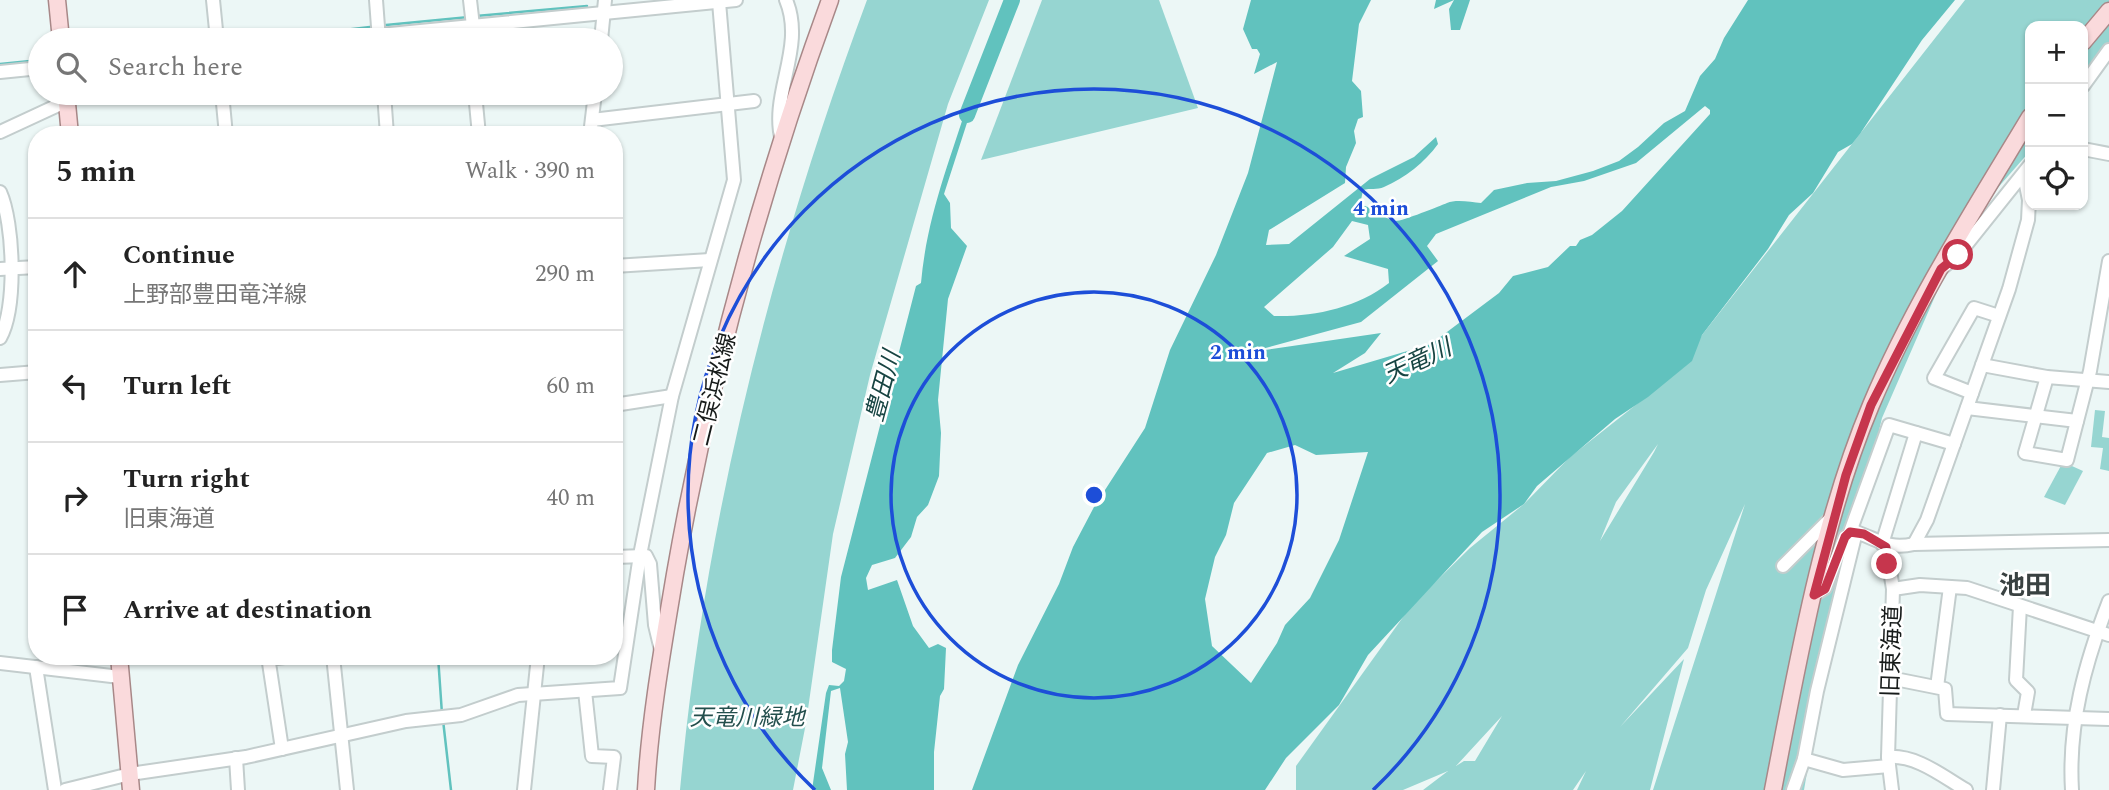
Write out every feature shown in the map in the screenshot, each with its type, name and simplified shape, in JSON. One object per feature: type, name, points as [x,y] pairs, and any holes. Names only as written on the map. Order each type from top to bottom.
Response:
[{"type":"main road","points":[[57,0],[60,28]]},
{"type":"main road","name":"二俣浜松線","points":[[646,790],[661,650],[702,430],[783,141],[830,0]]},
{"type":"main road","points":[[2088,36],[2109,11]]},
{"type":"main road","points":[[67,105],[69,126]]},
{"type":"main road","points":[[1773,790],[1814,595],[1835,514],[1871,405],[1941,269],[2025,126]]},
{"type":"main road","points":[[119,665],[130,782]]},
{"type":"street","points":[[213,0],[216,28]]},
{"type":"street","points":[[376,0],[378,28]]},
{"type":"street","points":[[470,0],[471,25]]},
{"type":"street","points":[[602,28],[605,0]]},
{"type":"street","points":[[450,28],[736,0]]},
{"type":"street","points":[[783,141],[779,121],[794,41],[793,22],[786,0]]},
{"type":"street","points":[[65,790],[130,782],[341,736],[461,715],[518,695],[620,688],[640,555],[672,396],[734,180],[719,2]]},
{"type":"street","points":[[2084,84],[2109,50]]},
{"type":"street","points":[[0,72],[28,69]]},
{"type":"street","points":[[592,120],[754,101]]},
{"type":"street","points":[[0,132],[51,105]]},
{"type":"street","points":[[223,105],[225,126]]},
{"type":"street","points":[[385,105],[386,126]]},
{"type":"street","points":[[476,105],[478,126]]},
{"type":"street","points":[[591,126],[594,105]]},
{"type":"street","points":[[2088,150],[2109,153]]},
{"type":"street","points":[[1941,269],[1958,255],[2025,172]]},
{"type":"street","points":[[0,192],[7,207],[5,269],[9,314],[0,338]]},
{"type":"street","points":[[1914,544],[1927,520],[1999,316],[2028,220],[2028,210]]},
{"type":"street","points":[[623,265],[710,260]]},
{"type":"street","points":[[2047,377],[2025,453],[2067,460],[2087,380],[2109,261]]},
{"type":"street","points":[[5,269],[28,268]]},
{"type":"street","points":[[1972,393],[1934,378],[1974,308],[1999,316]]},
{"type":"street","points":[[1982,365],[2047,377],[2109,382]]},
{"type":"street","points":[[0,375],[28,373]]},
{"type":"street","points":[[623,403],[672,396]]},
{"type":"street","points":[[1966,408],[2077,421]]},
{"type":"street","points":[[1793,790],[1804,759],[1853,532],[1889,425],[1954,444]]},
{"type":"street","points":[[1884,545],[1916,433]]},
{"type":"street","points":[[1783,566],[1835,514]]},
{"type":"street","points":[[1853,532],[1884,545],[2109,540]]},
{"type":"street","points":[[1814,595],[1825,589],[1845,537],[1853,532]]},
{"type":"street","name":"旧東海道","points":[[1884,545],[1893,589],[1889,762],[1892,790]]},
{"type":"street","points":[[623,556],[646,555],[650,564],[655,625],[661,650]]},
{"type":"street","points":[[1893,589],[1920,585],[1967,588],[2103,632]]},
{"type":"street","points":[[1937,687],[1950,587]]},
{"type":"street","points":[[2071,790],[2070,754],[2074,716],[2103,632],[2109,601]]},
{"type":"street","points":[[2020,606],[2016,680],[2028,692],[2024,715]]},
{"type":"street","points":[[0,663],[120,677]]},
{"type":"street","points":[[269,665],[282,749]]},
{"type":"street","points":[[334,665],[347,790]]},
{"type":"street","points":[[524,790],[537,665]]},
{"type":"street","points":[[36,667],[55,790]]},
{"type":"street","points":[[1891,678],[1945,689],[1947,714],[2109,719]]},
{"type":"street","points":[[585,691],[592,756],[614,757],[610,790]]},
{"type":"street","points":[[1993,790],[2000,715]]},
{"type":"street","points":[[1804,759],[1843,769],[1889,762],[1902,756],[1916,761],[1966,790]]},
{"type":"street","points":[[236,758],[238,790]]},
{"type":"green space","name":"天竜川緑地","points":[[867,0],[989,0],[948,104],[870,375],[833,534],[806,723],[793,790],[680,790],[706,588],[747,389],[801,193]]},
{"type":"green space","points":[[1042,0],[1159,0],[1198,108],[981,160]]},
{"type":"green space","points":[[1965,0],[2109,0],[2109,62],[2088,86],[2088,21],[2025,21],[2025,157],[1967,223],[1882,418],[1832,627],[1804,790],[1653,790],[1745,504],[1706,590],[1688,648],[1620,727],[1684,659],[1650,790],[1577,790],[1586,771],[1573,790],[1423,790],[1448,771],[1403,790],[1296,790],[1296,766],[1411,606],[1470,548],[1524,504],[1570,457],[1685,366],[1702,335]],"holes":[[[1658,444],[1600,541],[1616,502]],[[1502,716],[1475,761],[1464,761],[1456,766]]]},
{"type":"green space","points":[[2095,410],[2105,411],[2102,437],[2109,438],[2109,471],[2100,469],[2103,448],[2091,447]]},
{"type":"green space","points":[[2063,462],[2083,471],[2065,505],[2044,497]]},
{"type":"water","name":"天竜川","points":[[1251,0],[1371,0],[1359,24],[1352,81],[1361,91],[1363,117],[1358,119],[1354,131],[1356,143],[1346,167],[1345,183],[1269,230],[1266,245],[1289,244],[1370,179],[1414,157],[1436,137],[1438,144],[1421,163],[1384,187],[1363,190],[1360,205],[1398,221],[1451,202],[1481,203],[1494,190],[1527,183],[1556,181],[1619,161],[1664,123],[1685,111],[1700,76],[1715,59],[1724,38],[1748,0],[1955,0],[1922,40],[1860,134],[1852,144],[1838,152],[1813,193],[1789,215],[1768,249],[1702,335],[1692,361],[1648,397],[1615,419],[1537,486],[1524,504],[1482,532],[1368,655],[1339,705],[1286,758],[1265,790],[972,790],[1018,665],[1059,584],[1073,547],[1094,507],[1145,428],[1170,350],[1216,255],[1248,173],[1277,62],[1254,74],[1260,54],[1257,49],[1252,49],[1243,29]],"holes":[[[1705,106],[1710,110],[1710,114],[1622,211],[1592,235],[1580,240],[1576,246],[1570,246],[1548,267],[1513,276],[1499,293],[1431,344],[1333,373],[1365,353],[1381,333],[1251,352],[1361,322],[1438,261],[1427,246],[1436,234],[1551,187],[1584,181],[1636,163]],[[1352,221],[1368,225],[1370,239],[1344,256],[1388,269],[1389,283],[1363,299],[1319,313],[1274,316],[1264,307],[1333,247]],[[1295,445],[1316,455],[1368,452],[1339,540],[1310,598],[1285,625],[1277,643],[1251,683],[1212,646],[1205,599],[1215,557],[1226,535],[1234,503],[1267,453]]]},
{"type":"water","points":[[1436,0],[1454,0],[1434,9]]},
{"type":"water","points":[[1454,0],[1470,0],[1460,30],[1451,30],[1449,9]]},
{"type":"water","points":[[976,95],[944,194],[950,203],[951,228],[967,246],[948,299],[938,400],[941,433],[939,476],[928,505],[917,517],[911,537],[895,558],[872,565],[866,578],[868,590],[897,580],[913,626],[929,648],[938,644],[946,648],[944,689],[940,696],[934,752],[934,790],[847,790],[845,754],[848,742],[840,688],[831,691],[822,768],[831,790],[812,790],[826,693],[829,685],[839,686],[844,681],[846,669],[832,662],[841,577],[916,286],[921,283],[934,211],[970,96]]},
{"type":"waterway","name":"豊田川","points":[[967,115],[1012,0]]},
{"type":"waterway","points":[[476,16],[587,6]]},
{"type":"waterway","points":[[386,25],[469,17]]},
{"type":"waterway","points":[[361,28],[370,27]]},
{"type":"waterway","points":[[0,64],[28,61]]},
{"type":"waterway","points":[[439,665],[442,714]]},
{"type":"waterway","points":[[443,720],[451,790]]},
{"type":"district","name":"池田","points":[[2025,585]]},
{"type":"route","points":[[1887,564],[1886,547],[1864,534],[1850,532],[1845,537],[1825,589],[1814,595],[1846,475],[1871,405],[1941,269],[1958,255]]}]
